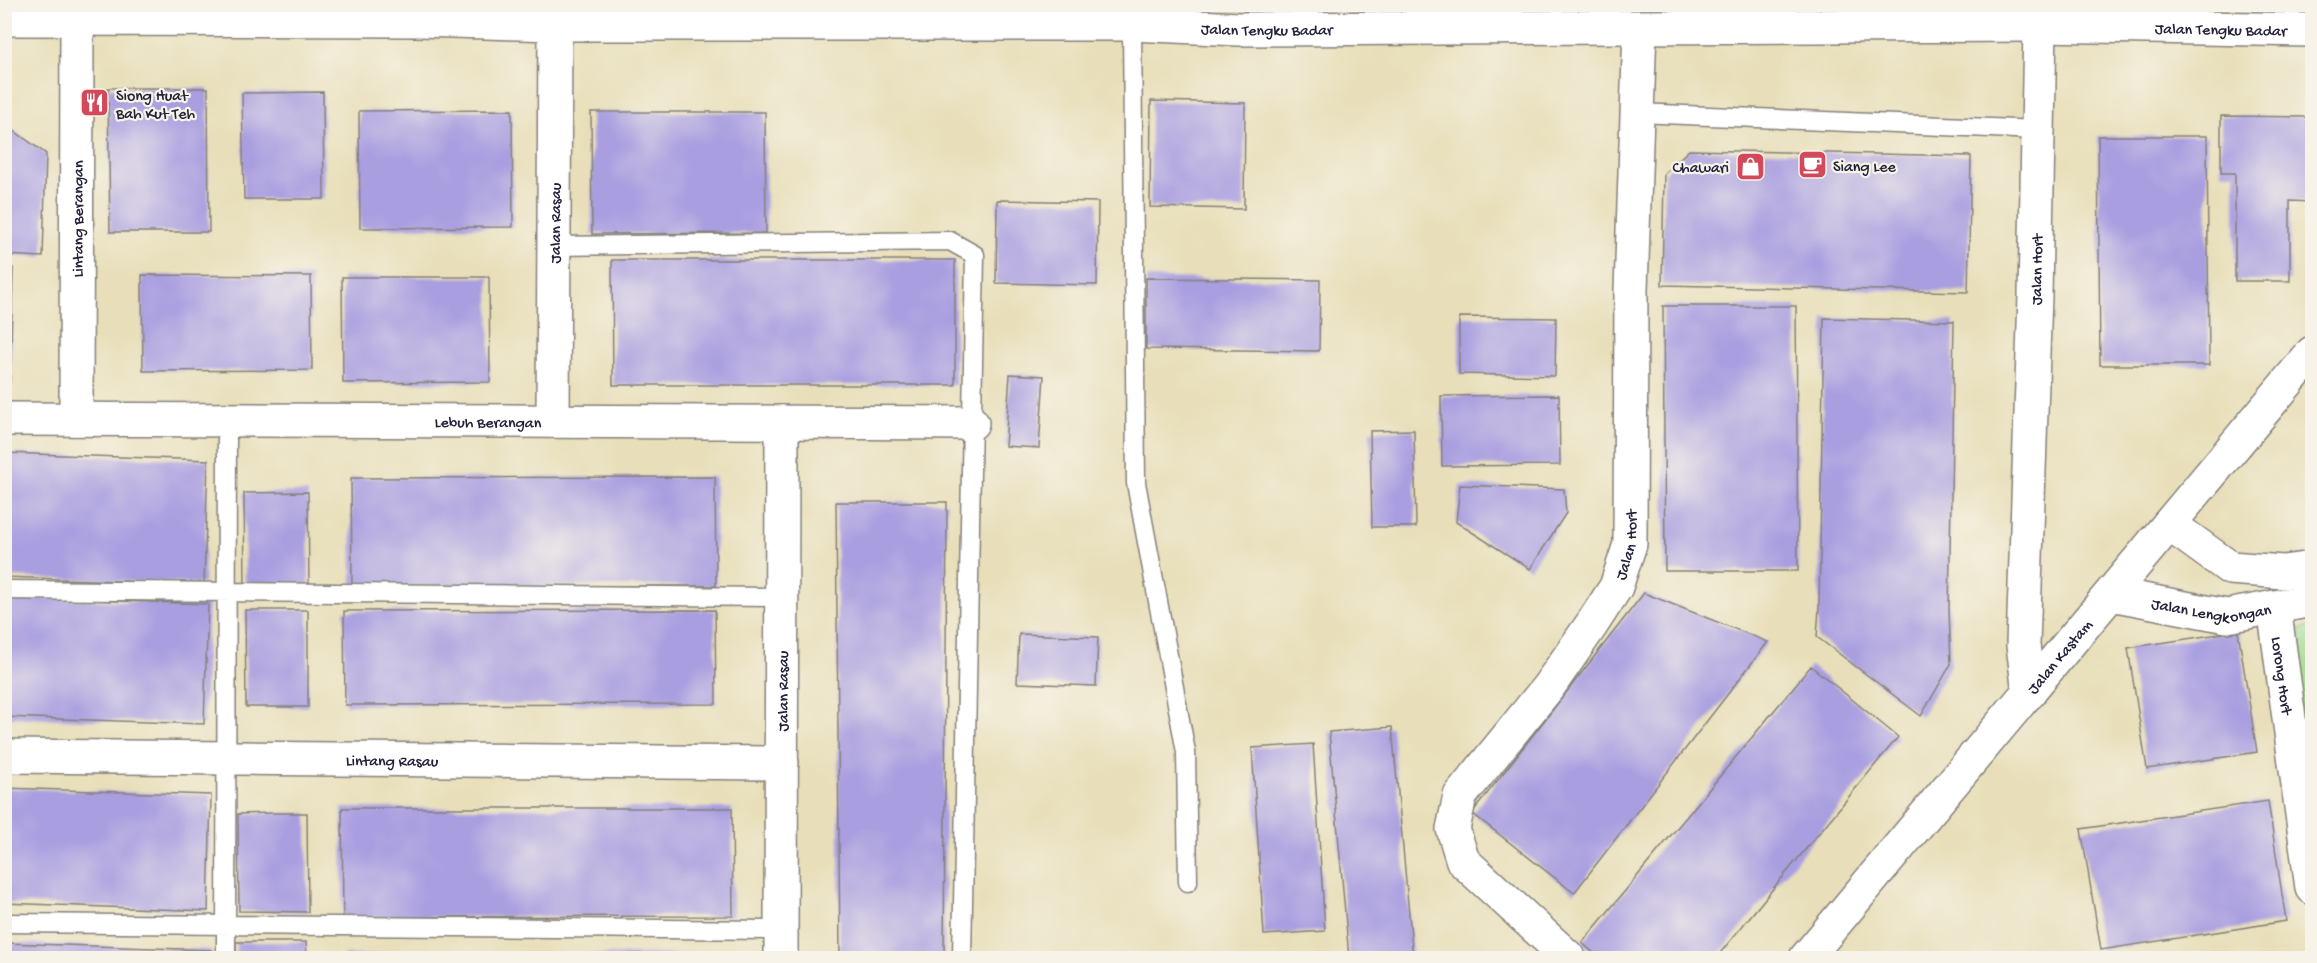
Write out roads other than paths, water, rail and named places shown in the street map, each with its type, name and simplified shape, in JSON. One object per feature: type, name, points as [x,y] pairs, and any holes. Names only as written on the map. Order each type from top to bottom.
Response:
[{"type":"street","name":"Jalan Tengku Badar","points":[[4,19],[77,20],[419,12],[555,24],[954,15],[1132,24],[1238,16],[1604,16],[1640,28],[1820,15],[2040,25],[2302,21]]},
{"type":"street","name":"Lintang Berangan","points":[[76,419],[77,20]]},
{"type":"street","name":"Jalan Rasau","points":[[553,421],[555,24]]},
{"type":"street","name":"Jalan Hort","points":[[2029,693],[2024,645],[2040,25]]},
{"type":"street","name":"Jalan Hort","points":[[1569,958],[1463,861],[1453,829],[1460,796],[1549,686],[1592,624],[1616,587],[1630,544],[1631,290],[1640,28]]},
{"type":"street","name":"Jalan Kastam","points":[[1806,958],[2313,353]]},
{"type":"street","name":"Lebuh Berangan","points":[[4,419],[972,423]]},
{"type":"street","name":"Jalan Rasau","points":[[781,944],[782,423]]},
{"type":"street","name":"Jalan Lengkongan","points":[[2169,524],[2230,568],[2283,572],[2313,568]]},
{"type":"street","name":"Jalan Lengkongan","points":[[2111,594],[2227,616],[2313,600]]},
{"type":"street","name":"Lorong Hort","points":[[2274,607],[2313,888]]},
{"type":"street","name":"Lintang Rasau","points":[[4,756],[782,763]]},
{"type":"lane","points":[[1132,24],[1136,483],[1186,752],[1188,882]]},
{"type":"lane","points":[[1637,113],[2038,130]]},
{"type":"lane","points":[[554,246],[950,241],[975,255],[962,958]]},
{"type":"lane","points":[[226,958],[227,420]]},
{"type":"lane","points":[[4,590],[782,597]]},
{"type":"lane","points":[[4,923],[226,925],[781,944]]},
{"type":"place","name":"Siong Huat Bah Kut Teh","points":[[95,103]]},
{"type":"place","name":"Siang Lee","points":[[1812,165]]},
{"type":"place","name":"Chawari","points":[[1750,166]]}]
